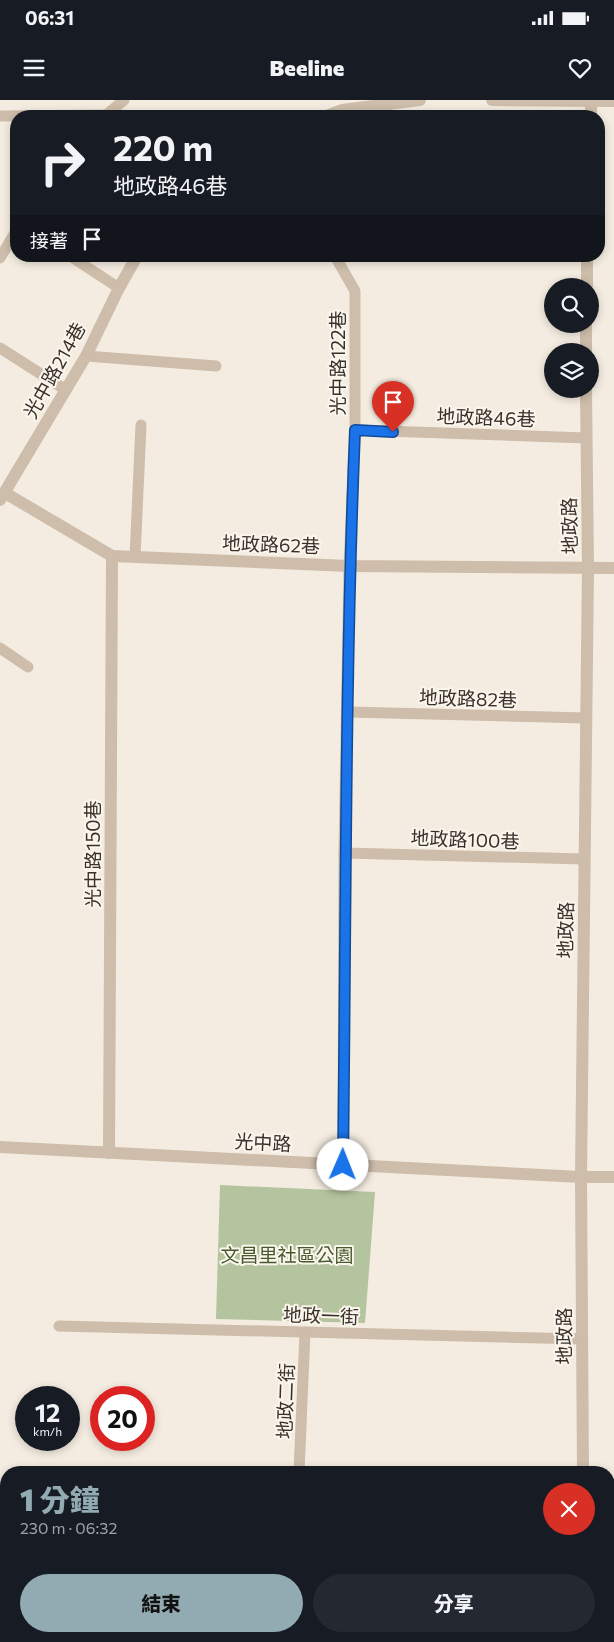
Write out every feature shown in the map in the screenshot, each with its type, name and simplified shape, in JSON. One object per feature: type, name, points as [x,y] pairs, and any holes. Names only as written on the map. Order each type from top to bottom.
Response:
[{"type":"street","points":[[342,110],[420,100]]},
{"type":"street","points":[[492,100],[614,101]]},
{"type":"street","name":"光中路214巷","points":[[2,494],[86,356],[134,262]]},
{"type":"street","points":[[587,278],[588,262]]},
{"type":"street","name":"地政路","points":[[582,1466],[581,1177],[588,568],[586,398]]},
{"type":"street","name":"地政路62巷","points":[[2,494],[112,556],[350,566],[614,568]]},
{"type":"street","name":"光中路150巷","points":[[110,1153],[112,556]]},
{"type":"street","name":"光中路","points":[[0,1147],[581,1177],[614,1176]]},
{"type":"lane","points":[[112,110],[124,100]]},
{"type":"lane","points":[[0,258],[10,241]]},
{"type":"lane","points":[[79,262],[119,288]]},
{"type":"lane","name":"光中路122巷","points":[[338,262],[355,291],[355,430],[344,853],[343,1165]]},
{"type":"lane","points":[[0,348],[66,390]]},
{"type":"lane","points":[[86,356],[216,366]]},
{"type":"lane","points":[[135,557],[141,425]]},
{"type":"lane","name":"地政路46巷","points":[[355,430],[586,438]]},
{"type":"lane","points":[[0,648],[28,667]]},
{"type":"lane","name":"地政路82巷","points":[[348,712],[586,718]]},
{"type":"lane","name":"地政路100巷","points":[[344,853],[584,859]]},
{"type":"lane","name":"地政一街","points":[[60,1326],[582,1339]]},
{"type":"lane","name":"地政二街","points":[[299,1466],[305,1332]]},
{"type":"green space","name":"文昌里社區公園","points":[[220,1185],[375,1192],[365,1323],[216,1319]]},
{"type":"route","points":[[343,1165],[344,853],[355,430],[393,432]]}]
